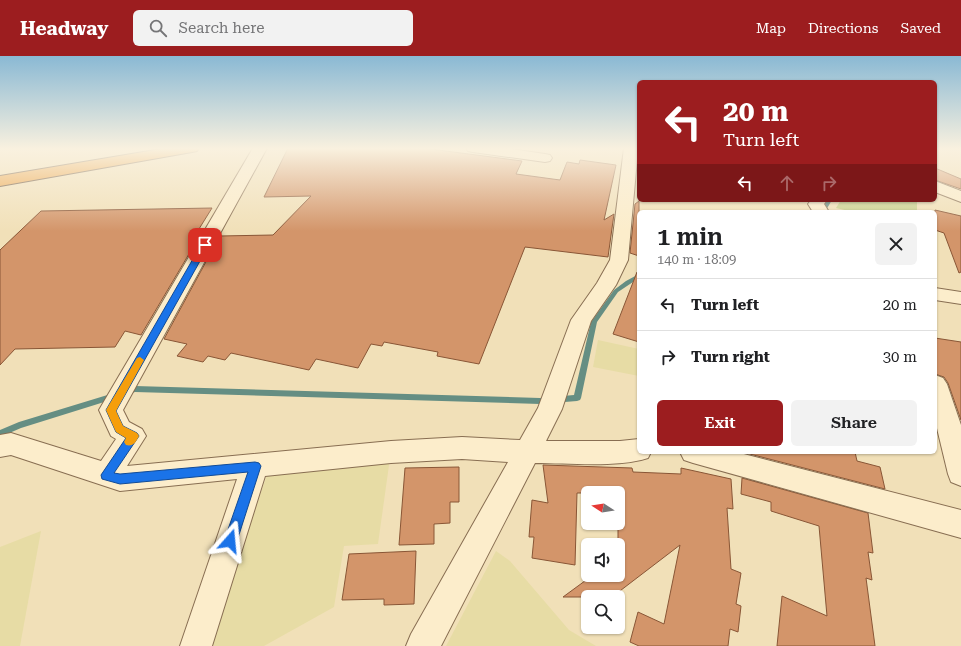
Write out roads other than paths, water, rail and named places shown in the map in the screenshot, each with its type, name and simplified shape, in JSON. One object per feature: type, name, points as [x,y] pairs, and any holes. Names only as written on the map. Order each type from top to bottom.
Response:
[{"type":"highway","points":[[0,181],[32,176]]},
{"type":"street","points":[[106,475],[133,436],[120,429],[111,410],[244,176]]},
{"type":"street","points":[[423,646],[528,452],[553,400],[581,320],[606,285],[619,260],[628,176]]},
{"type":"street","points":[[937,187],[961,197]]},
{"type":"street","points":[[937,294],[961,298]]},
{"type":"street","points":[[937,390],[946,415],[961,474]]},
{"type":"street","points":[[0,446],[11,444],[120,479],[391,452],[462,448],[528,452],[620,452],[637,450]]},
{"type":"street","points":[[700,454],[961,524]]},
{"type":"street","points":[[196,645],[255,466]]},
{"type":"waterway","points":[[823,210],[828,202]]},
{"type":"waterway","points":[[126,392],[135,389],[540,401],[577,398],[594,322],[616,291],[637,277]]},
{"type":"waterway","points":[[0,434],[19,425],[114,396]]}]
